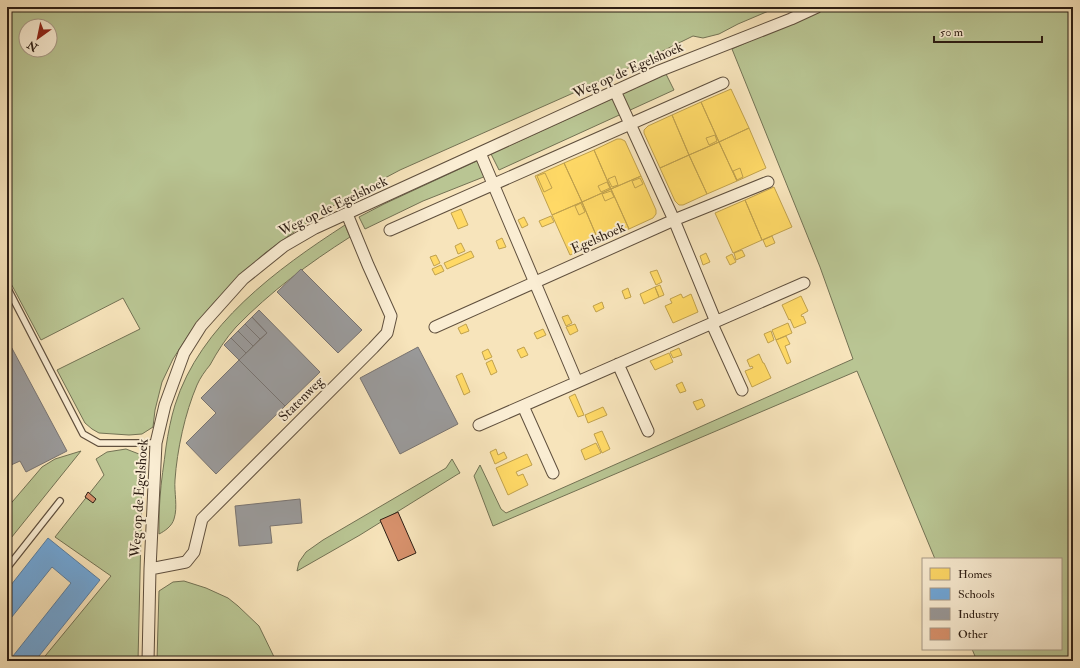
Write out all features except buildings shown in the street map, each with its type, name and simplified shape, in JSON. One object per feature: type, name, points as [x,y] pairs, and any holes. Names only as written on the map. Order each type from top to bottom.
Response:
[{"type":"street","name":"Weg op de Egelshoek","points":[[148,661],[150,569],[156,443],[164,405],[184,353],[201,326],[243,279],[284,246],[315,228],[659,71],[817,7]]},
{"type":"street","points":[[390,230],[723,83]]},
{"type":"street","points":[[615,91],[674,220],[742,390]]},
{"type":"street","points":[[480,153],[577,382]]},
{"type":"street","name":"Egelshoek","points":[[436,327],[674,220],[768,182]]},
{"type":"street","name":"Statenweg","points":[[150,569],[186,562],[194,552],[202,519],[387,333],[391,316],[346,214]]},
{"type":"street","points":[[479,425],[804,283]]},
{"type":"street","points":[[618,364],[648,431]]},
{"type":"street","points":[[523,406],[553,473]]},
{"type":"lane","points":[[7,287],[83,434],[99,443],[156,443]]},
{"type":"lane","points":[[8,565],[60,501]]},
{"type":"green space","points":[[7,7],[778,7],[719,34],[703,38],[693,36],[616,74],[400,170],[336,204],[298,229],[265,253],[237,278],[210,307],[191,331],[173,359],[162,382],[155,410],[153,427],[142,434],[129,435],[99,433],[92,429],[85,423],[57,370],[140,329],[123,298],[41,340],[7,276]]},
{"type":"green space","points":[[826,7],[1073,7],[1073,661],[977,661],[972,650],[1062,650],[1062,558],[935,558],[857,371],[493,526],[474,476],[480,465],[501,509],[506,513],[853,359],[820,267],[732,49]]},
{"type":"green space","points":[[666,74],[674,90],[499,170],[491,154]]},
{"type":"green space","points":[[479,160],[486,176],[423,201],[365,229],[359,217]]},
{"type":"green space","points":[[345,225],[350,237],[290,279],[249,314],[229,336],[201,377],[185,419],[180,444],[175,480],[176,510],[174,519],[168,528],[159,534],[161,485],[171,420],[175,405],[187,376],[203,349],[222,324],[268,280],[293,260]]},
{"type":"green space","points":[[126,449],[139,454],[146,463],[142,490],[138,661],[41,661],[111,576],[55,537],[104,475],[96,459],[107,452]]},
{"type":"green space","points":[[81,451],[7,543],[7,508],[42,467],[55,459]]},
{"type":"green space","points":[[452,459],[460,473],[360,535],[297,571],[299,562],[306,552],[323,540],[446,468]]},
{"type":"green space","points":[[184,581],[206,588],[228,598],[238,606],[259,626],[276,661],[157,661],[159,591],[173,582]]}]
